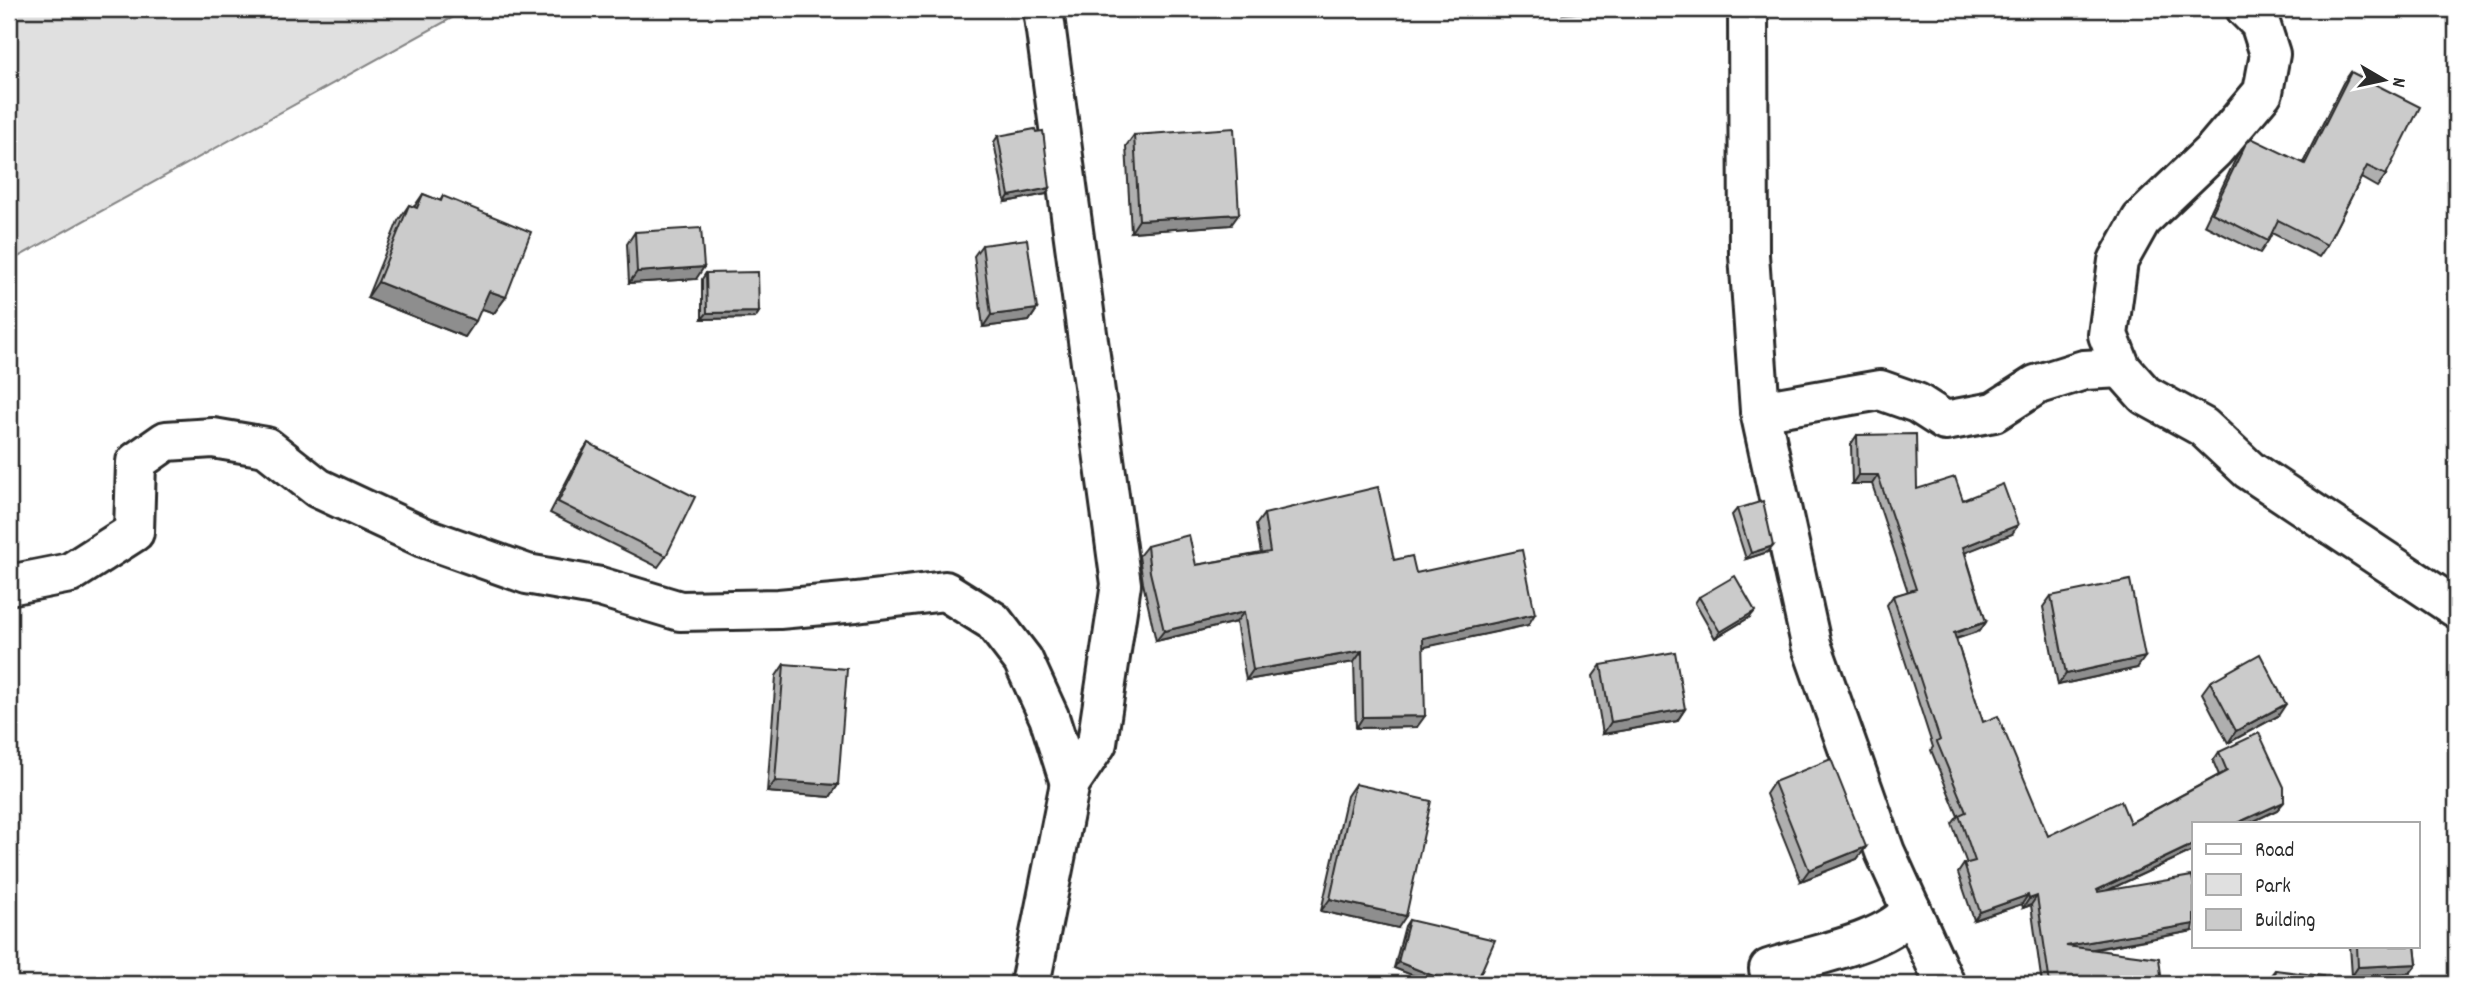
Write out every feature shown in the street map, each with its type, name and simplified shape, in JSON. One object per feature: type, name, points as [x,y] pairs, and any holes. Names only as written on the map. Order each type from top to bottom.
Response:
[{"type":"street","points":[[1030,984],[1070,783],[1097,743],[1121,584],[1043,9]]},
{"type":"street","points":[[1748,9],[1749,255],[1760,411],[1811,644],[1885,852],[1945,984]]},
{"type":"street","points":[[2246,9],[2260,23],[2270,54],[2263,92],[2214,150],[2141,220],[2119,261],[2108,335],[2121,368],[2145,396],[2203,427],[2249,470],[2456,608]]},
{"type":"street","points":[[1760,411],[1881,390],[1917,403],[1945,421],[1993,412],[2036,385],[2084,370],[2121,368]]},
{"type":"street","points":[[9,585],[70,573],[134,532],[136,461],[166,441],[213,438],[266,447],[318,488],[423,537],[527,574],[600,587],[680,611],[779,609],[945,591],[993,621],[1023,660],[1049,717],[1070,783]]},
{"type":"street","points":[[1769,969],[1829,954],[1866,939],[1904,921],[1911,909]]},
{"type":"green space","points":[[9,9],[468,9],[9,262]]},
{"type":"building","points":[[2351,72],[2420,107],[2386,175],[2367,166],[2327,245],[2278,220],[2268,241],[2212,213],[2251,138],[2305,164]]},
{"type":"building","points":[[1234,128],[1239,214],[1139,220],[1134,135]]},
{"type":"building","points":[[1035,129],[1036,132],[1043,131],[1050,188],[1009,196],[998,136]]},
{"type":"building","points":[[423,194],[441,201],[443,196],[531,232],[506,297],[489,291],[476,321],[378,282],[409,205],[417,208]]},
{"type":"building","points":[[701,228],[704,267],[637,272],[635,232]]},
{"type":"building","points":[[1027,239],[1037,309],[991,315],[982,245]]},
{"type":"building","points":[[758,272],[759,312],[707,313],[706,273]]},
{"type":"building","points":[[1916,434],[1917,489],[1955,477],[1963,500],[2003,484],[2018,525],[1963,547],[1986,622],[1954,633],[1983,722],[1998,716],[2048,836],[2121,801],[2130,823],[2227,771],[2219,752],[2259,733],[2284,787],[2284,802],[2239,822],[2192,822],[2192,845],[2097,890],[2098,892],[2192,876],[2192,924],[2066,946],[2159,958],[2162,984],[2050,984],[2037,896],[2029,899],[2028,895],[1980,912],[1964,864],[1975,861],[1959,815],[1966,812],[1937,742],[1940,740],[1893,596],[1916,589],[1878,475],[1858,475],[1857,435]]},
{"type":"building","points":[[588,443],[695,497],[666,556],[558,502]]},
{"type":"building","points":[[1378,487],[1394,560],[1412,556],[1416,573],[1522,550],[1535,614],[1423,638],[1425,716],[1363,717],[1362,651],[1253,670],[1244,612],[1164,631],[1150,572],[1147,546],[1189,535],[1196,565],[1270,552],[1264,514]]},
{"type":"building","points":[[1763,501],[1773,546],[1751,553],[1737,509]]},
{"type":"building","points":[[1735,576],[1755,611],[1720,632],[1699,597]]},
{"type":"building","points":[[2130,580],[2145,657],[2066,674],[2051,596]]},
{"type":"building","points":[[1675,652],[1685,709],[1611,722],[1601,665]]},
{"type":"building","points":[[2260,654],[2286,704],[2236,731],[2210,682]]},
{"type":"building","points":[[784,664],[847,669],[838,785],[775,781]]},
{"type":"building","points":[[1831,759],[1866,847],[1809,870],[1774,782]]},
{"type":"building","points":[[1355,784],[1431,801],[1406,916],[1330,899]]},
{"type":"building","points":[[1409,920],[1495,940],[1476,984],[1454,984],[1398,962]]},
{"type":"building","points":[[2357,948],[2415,948],[2417,964],[2358,967]]},
{"type":"building","points":[[2275,970],[2323,976],[2322,984],[2273,984]]}]
